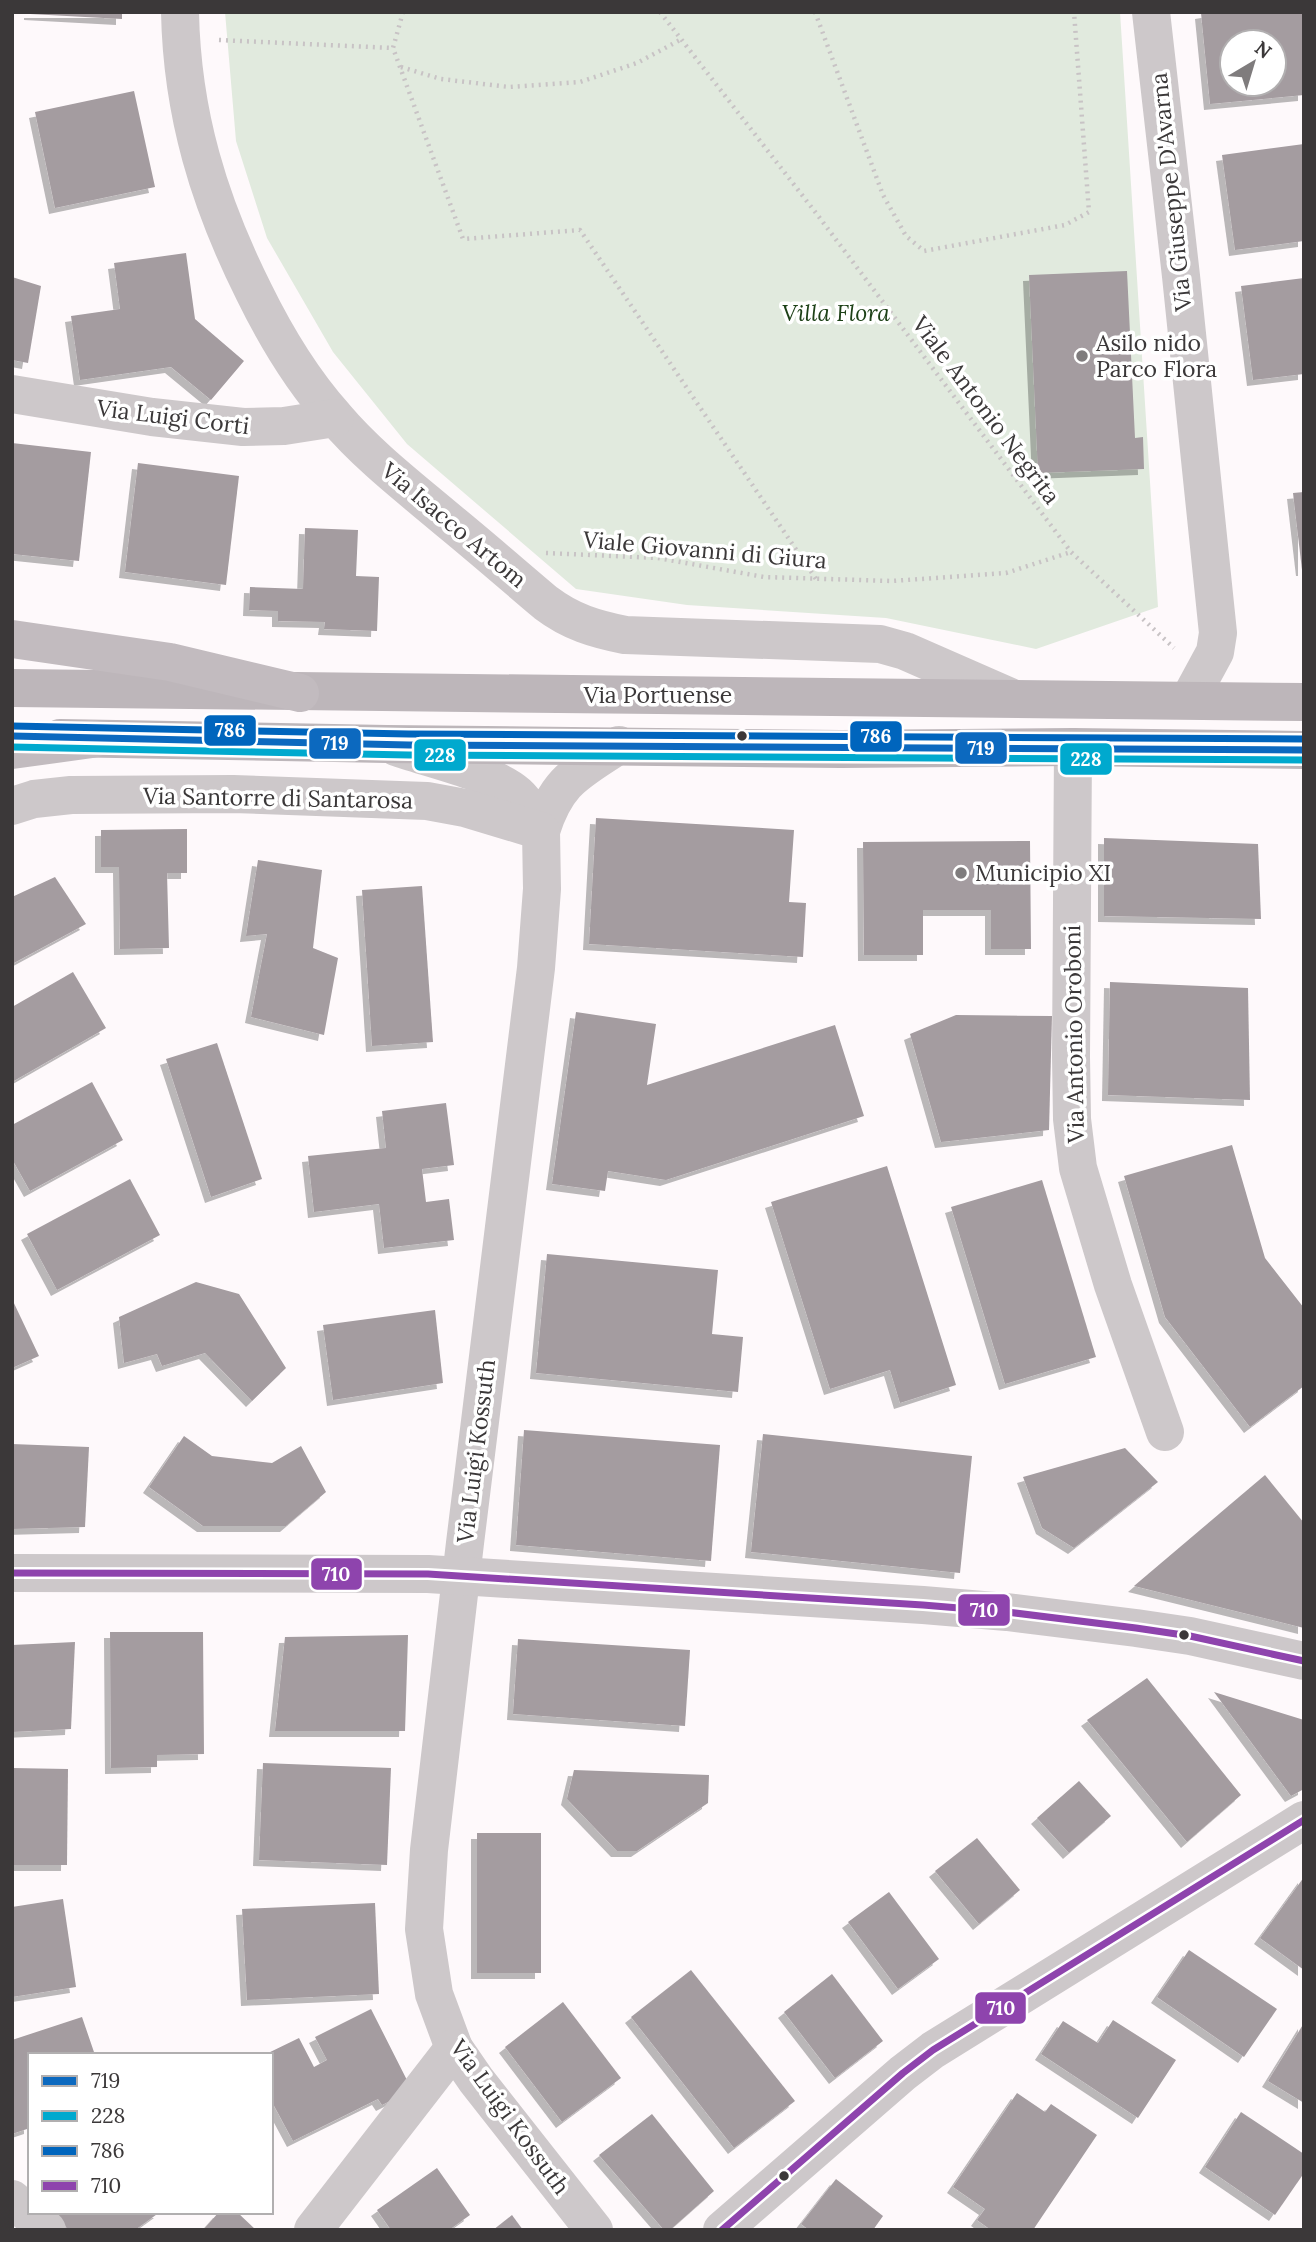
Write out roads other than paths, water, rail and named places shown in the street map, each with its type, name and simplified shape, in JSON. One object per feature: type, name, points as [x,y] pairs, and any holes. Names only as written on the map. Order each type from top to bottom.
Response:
[{"type":"highway","points":[[12,639],[160,660],[300,692]]},
{"type":"highway","points":[[12,750],[92,738]]},
{"type":"main road","name":"Via Portuense","points":[[12,688],[1304,702]]},
{"type":"main road","points":[[12,736],[387,744],[841,749],[1073,747],[1304,750]]},
{"type":"street","name":"Via Giuseppe D'Avarna","points":[[1151,12],[1218,633],[1215,652],[1189,700]]},
{"type":"street","name":"Via Isacco Artom","points":[[181,25],[192,126],[204,173],[221,221],[273,327],[304,377],[335,418],[372,455],[561,614],[595,629],[625,635],[880,644],[942,666],[1010,697]]},
{"type":"street","name":"Via Luigi Corti","points":[[12,394],[152,417],[243,427],[284,426],[335,418]]},
{"type":"street","name":"Via Luigi Kossuth","points":[[387,744],[475,773],[505,786],[518,794],[541,831]]},
{"type":"street","name":"Via Luigi Kossuth","points":[[594,2230],[454,2048],[441,2017],[430,1976],[424,1903],[536,968],[542,877],[541,831],[559,789],[581,770],[619,745]]},
{"type":"street","name":"Via Antonio Oroboni","points":[[1073,747],[1071,1057],[1072,1119],[1078,1168],[1113,1285],[1165,1432]]},
{"type":"street","name":"Via Santorre di Santarosa","points":[[12,806],[34,799],[71,795],[363,797],[427,801],[465,808],[541,831]]},
{"type":"street","points":[[12,1573],[414,1574],[1007,1612],[1190,1636],[1304,1661]]},
{"type":"street","points":[[722,2230],[850,2118],[933,2050],[1304,1820]]},
{"type":"street","points":[[313,2230],[454,2048]]},
{"type":"street","points":[[12,2199],[28,2213]]},
{"type":"street","points":[[29,2214],[47,2230]]},
{"type":"place","name":"Asilo nido Parco Flora","points":[[1082,356]]},
{"type":"place","name":"Municipio XI","points":[[961,873]]},
{"type":"park label","name":"Villa Flora","points":[[836,313]]}]
